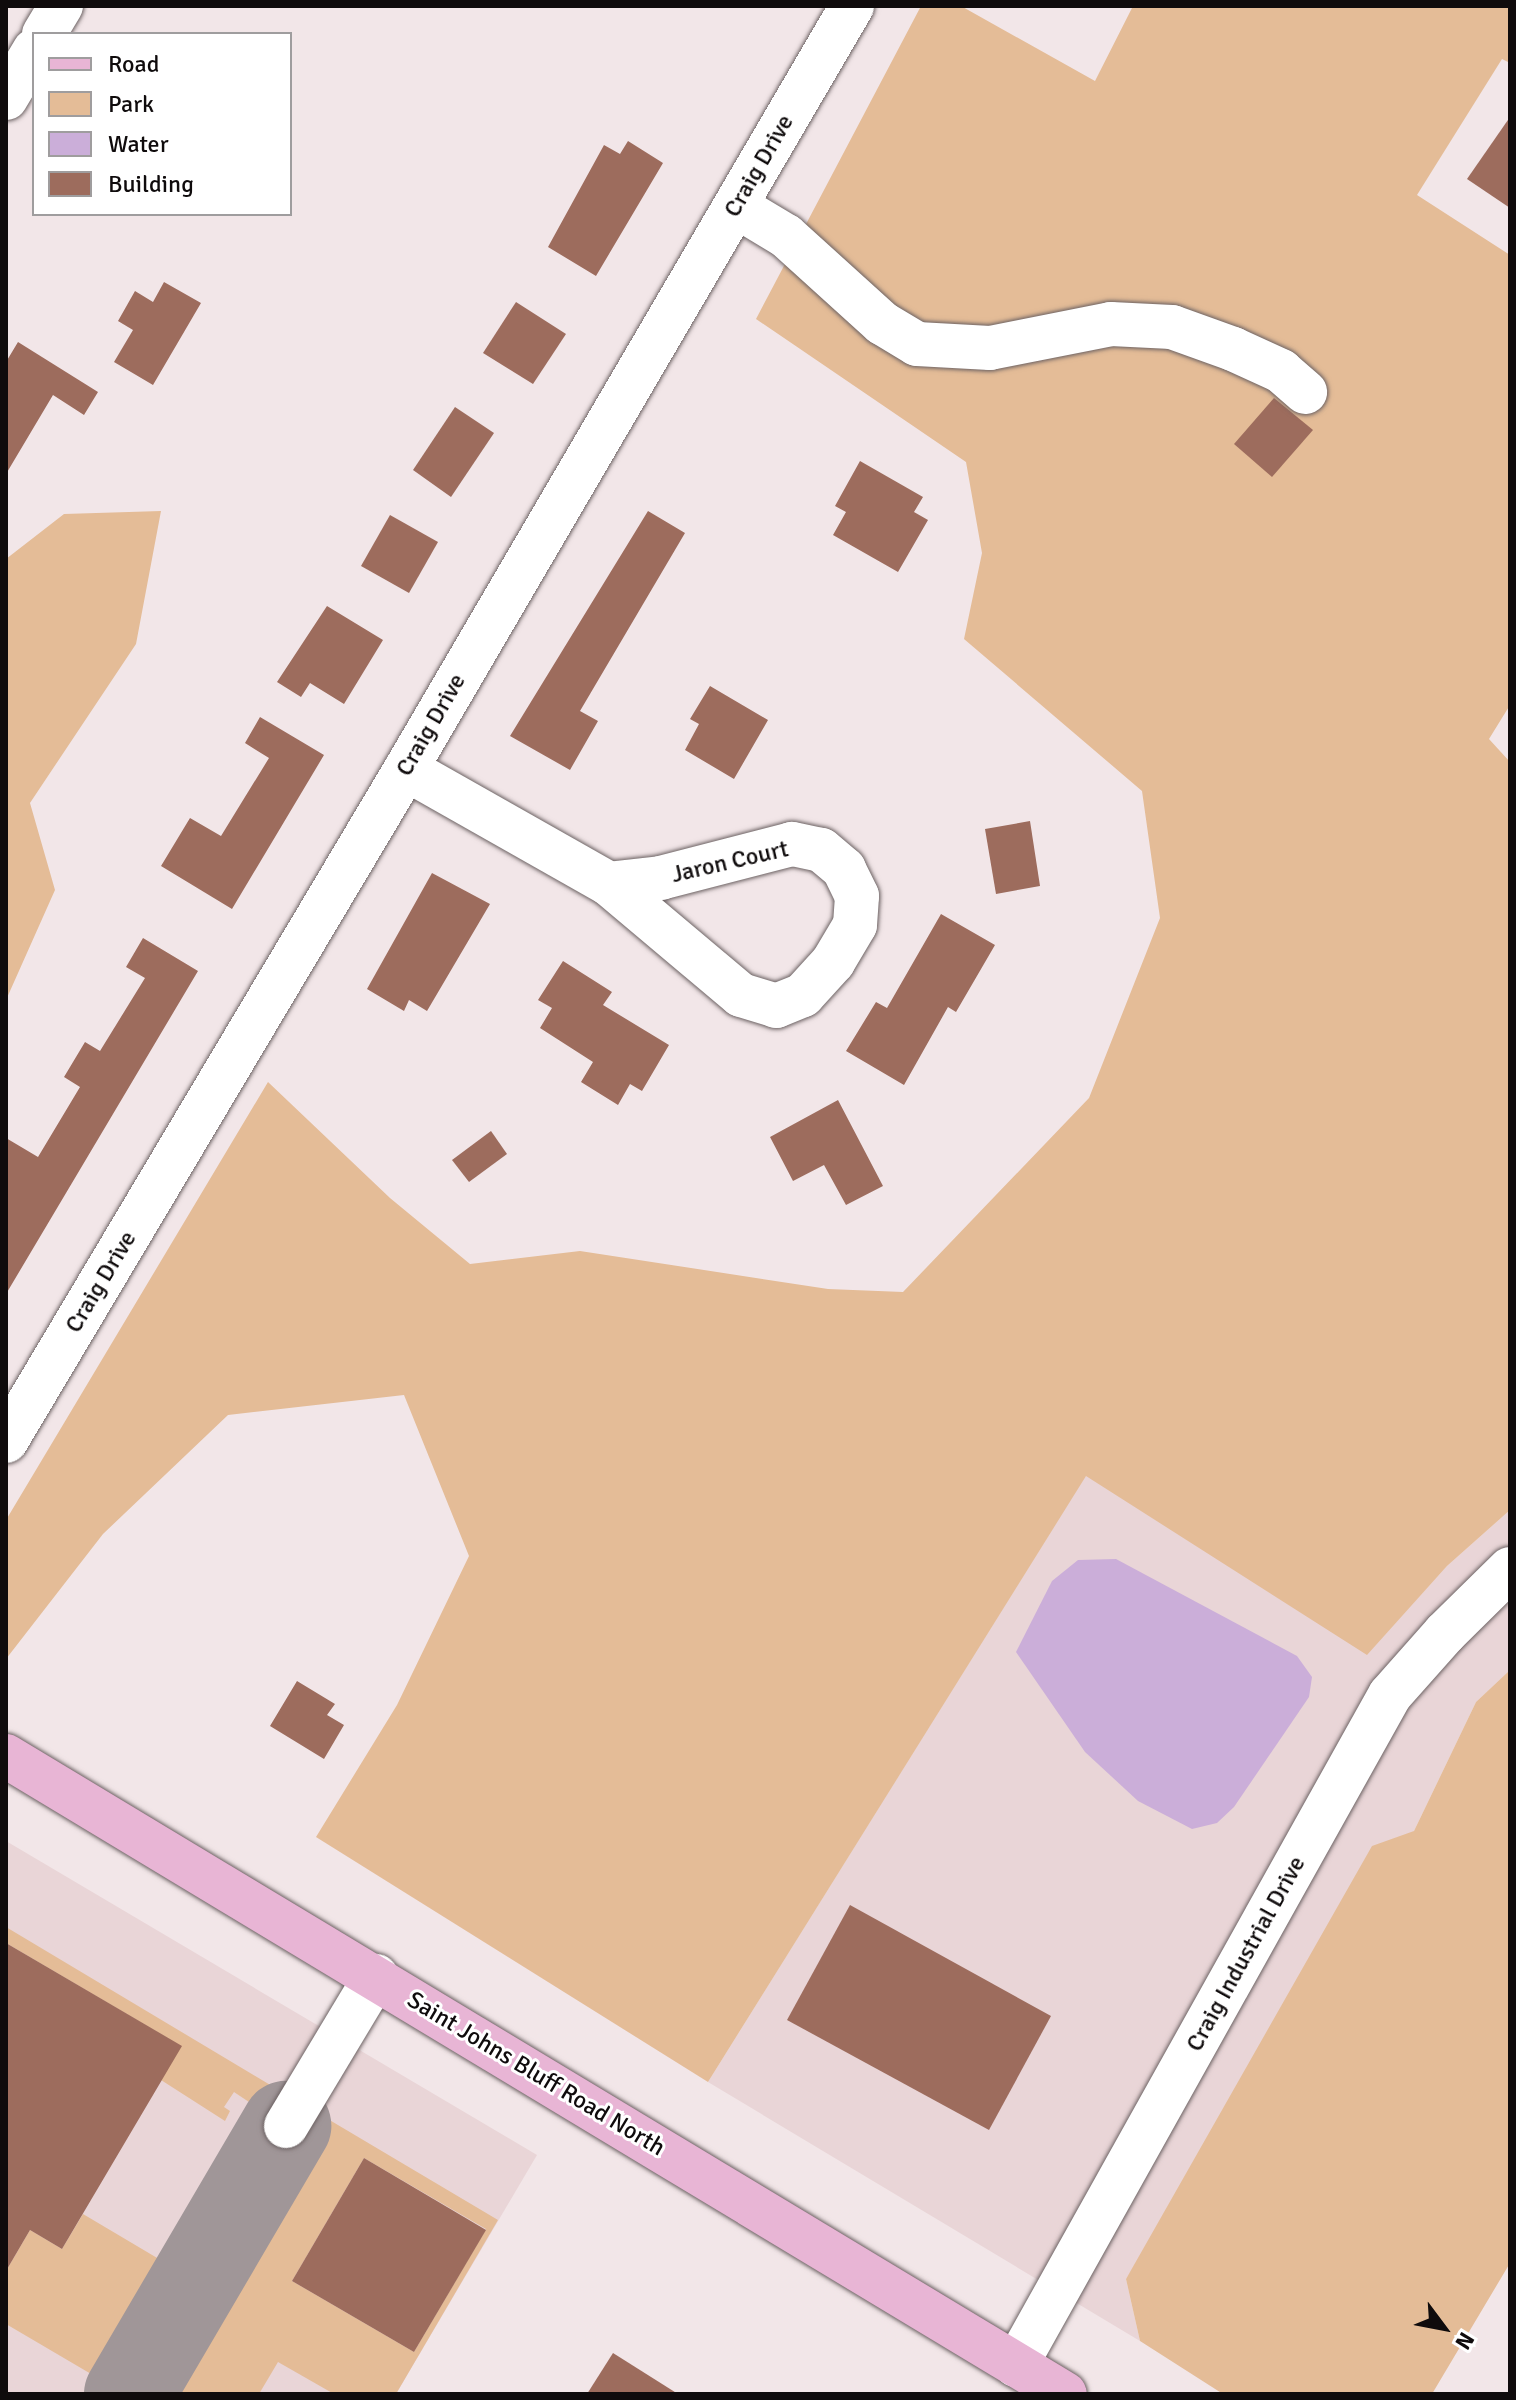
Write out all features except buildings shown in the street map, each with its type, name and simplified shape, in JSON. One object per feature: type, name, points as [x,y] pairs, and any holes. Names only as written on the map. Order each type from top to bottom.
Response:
[{"type":"main road","name":"Saint Johns Bluff Road North","points":[[6,1756],[376,1976],[1065,2394]]},
{"type":"street","points":[[45,32],[61,6]]},
{"type":"street","name":"Craig Drive","points":[[6,1441],[406,769],[852,6]]},
{"type":"street","points":[[736,206],[786,236],[882,323],[917,344],[990,348],[1111,324],[1172,327],[1233,349],[1281,371],[1305,392]]},
{"type":"street","name":"Jaron Court","points":[[406,769],[609,884],[741,995],[776,1006],[803,995],[833,962],[855,925],[857,896],[844,869],[821,850],[792,844],[661,878],[609,884]]},
{"type":"street","name":"Craig Industrial Drive","points":[[1016,2365],[1390,1695],[1445,1633],[1510,1569]]},
{"type":"street","points":[[286,2126],[376,1976]]},
{"type":"shaded area","points":[[1086,1475],[1367,1654],[1447,1566],[1510,1510],[1510,1670],[1476,1702],[1414,1831],[1126,2279],[1140,2341],[708,2082]]},
{"type":"shaded area","points":[[6,1841],[537,2155],[396,2394],[6,2394]]},
{"type":"green space","points":[[921,6],[961,6],[1095,81],[1133,6],[1510,6],[1510,63],[1502,59],[1417,195],[1510,255],[1510,705],[1489,739],[1510,762],[1510,1510],[1447,1566],[1367,1655],[1086,1476],[708,2082],[316,1837],[397,1705],[469,1556],[404,1395],[228,1415],[103,1534],[6,1659],[6,1520],[268,1082],[390,1198],[470,1264],[580,1251],[828,1289],[903,1292],[1089,1098],[1160,918],[1142,791],[964,639],[982,553],[966,462],[756,319]]},
{"type":"green space","points":[[161,511],[136,644],[30,803],[55,890],[6,1000],[6,559],[64,514]]},
{"type":"green space","points":[[1510,1670],[1510,2263],[1432,2394],[1223,2394],[1140,2341],[1126,2279],[1372,1846],[1414,1831],[1476,1702]]},
{"type":"green space","points":[[6,1927],[287,2095],[274,2119],[254,2122],[248,2118],[255,2106],[234,2092],[224,2107],[230,2111],[225,2121],[161,2080],[181,2046],[6,1943]]},
{"type":"green space","points":[[311,2109],[498,2220],[396,2394],[334,2394],[278,2362],[259,2394],[159,2394],[297,2159],[292,2146]],"holes":[[[364,2158],[486,2229],[414,2352],[292,2281]]]},
{"type":"green space","points":[[83,2214],[169,2265],[103,2381],[6,2324],[6,2271],[30,2230],[62,2249]]},
{"type":"water","points":[[1116,1559],[1297,1656],[1312,1677],[1309,1697],[1234,1807],[1217,1823],[1192,1829],[1138,1801],[1085,1752],[1016,1652],[1052,1581],[1078,1560]]},
{"type":"taxiway","points":[[129,2394],[286,2126]]}]
